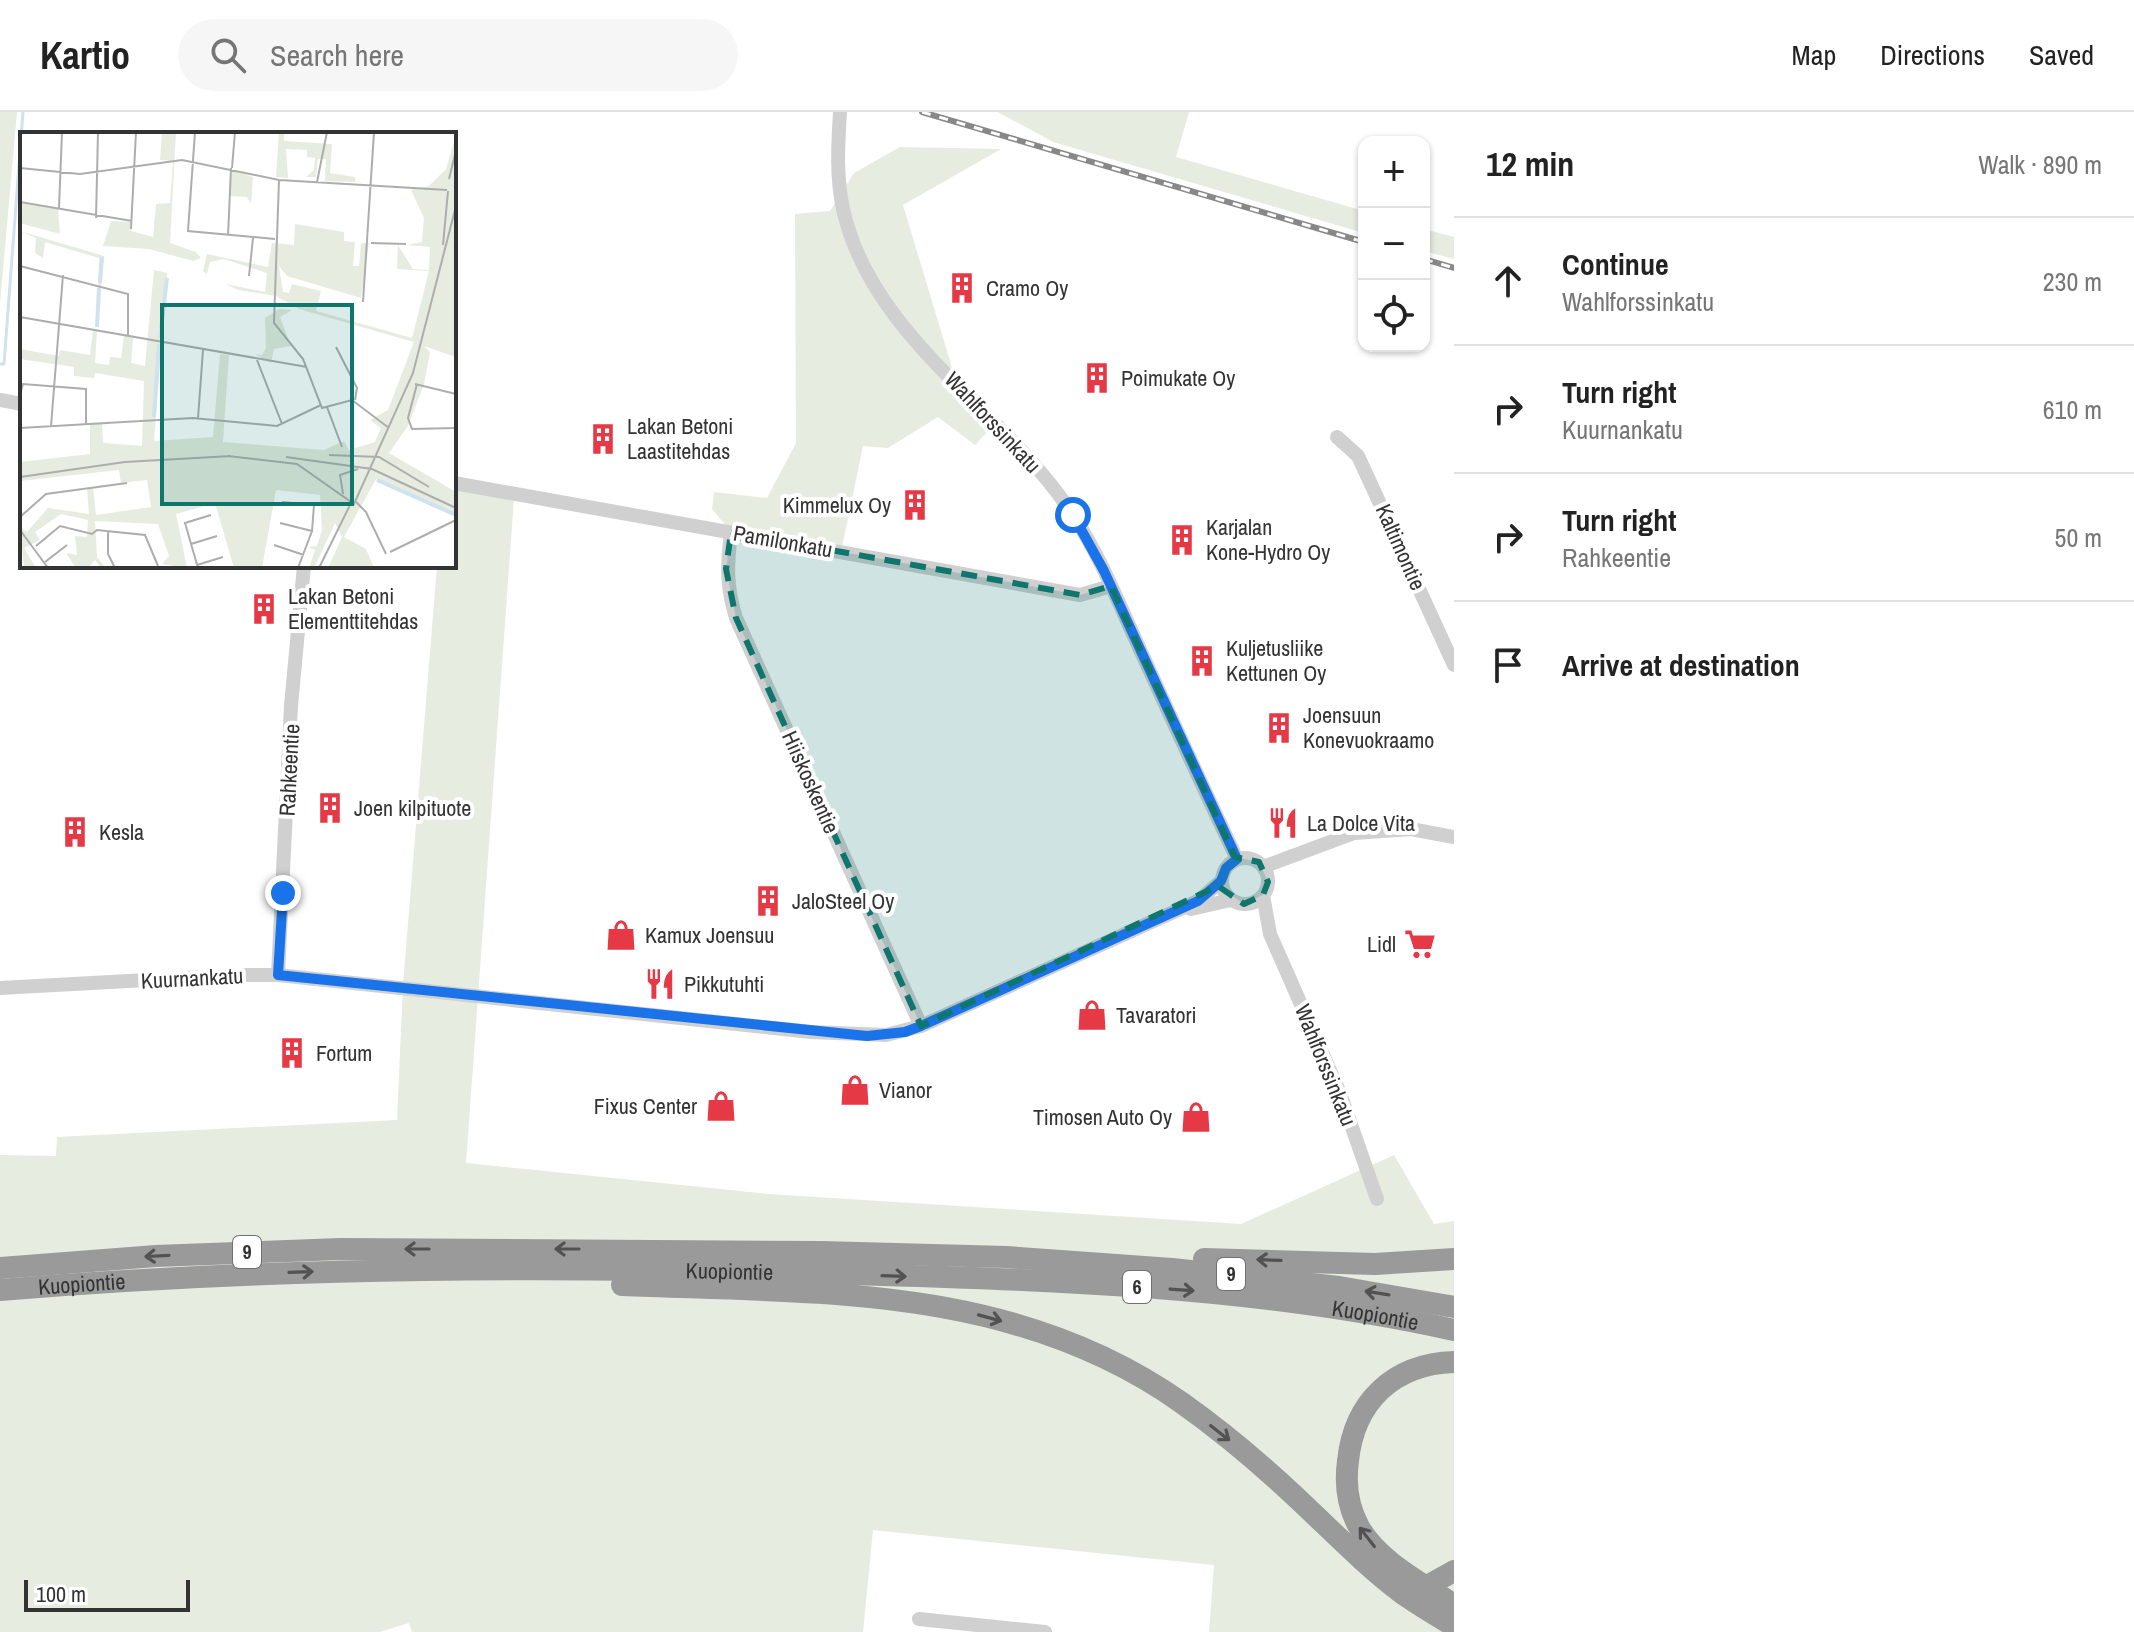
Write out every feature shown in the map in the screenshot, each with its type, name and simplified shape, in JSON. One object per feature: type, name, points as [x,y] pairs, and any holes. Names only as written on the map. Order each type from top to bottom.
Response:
[{"type":"highway","name":"Kuopiontie","points":[[0,1268],[156,1256],[340,1249],[638,1249],[1006,1257],[1256,1277],[1454,1307]]},
{"type":"highway","points":[[1006,1257],[1272,1259],[1375,1264],[1454,1259]]},
{"type":"highway","name":"Kuopiontie","points":[[0,1290],[157,1277],[341,1270],[753,1271],[978,1278],[1237,1294],[1454,1330]]},
{"type":"highway","points":[[511,1271],[566,1282],[858,1294],[955,1308],[1040,1332],[1102,1356],[1182,1403],[1282,1483],[1339,1539],[1402,1593],[1454,1620]]},
{"type":"highway","points":[[1454,1362],[1421,1368],[1385,1385],[1363,1410],[1351,1438],[1346,1473],[1351,1509],[1360,1528],[1375,1547],[1403,1572],[1427,1586],[1454,1620]]},
{"type":"highway","points":[[1427,1586],[1454,1571]]},
{"type":"street","name":"Wahlforssinkatu","points":[[840,112],[838,156],[843,208],[857,250],[880,293],[922,347],[1052,486],[1077,521],[1111,586],[1237,859]]},
{"type":"street","points":[[0,400],[20,404]]},
{"type":"street","name":"Kaltimontie","points":[[1337,437],[1358,456],[1454,665]]},
{"type":"street","name":"Pamilonkatu","points":[[456,483],[1080,595],[1111,586]]},
{"type":"street","name":"Hiiskoskentie","points":[[731,532],[726,569],[728,592],[736,618],[921,1026]]},
{"type":"street","name":"Rahkeentie","points":[[278,975],[291,706],[304,568]]},
{"type":"street","points":[[1263,867],[1354,833],[1411,829],[1454,837]]},
{"type":"street","points":[[1237,859],[1252,859],[1263,867],[1268,882],[1263,895],[1252,903],[1238,902],[1222,888],[1226,868],[1237,859]]},
{"type":"street","name":"Kuurnankatu","points":[[0,988],[278,975],[843,1035],[886,1035],[921,1026],[1198,901],[1221,881]]},
{"type":"street","name":"Wahlforssinkatu","points":[[1263,895],[1270,934],[1340,1093],[1377,1199]]},
{"type":"street","name":"Wahlforssinkatu","points":[[1238,902],[1270,934]]},
{"type":"street","name":"Kuurnankatu","points":[[1171,913],[1238,902]]},
{"type":"street","points":[[919,1619],[1045,1632]]},
{"type":"highlighted area","points":[[731,532],[1080,595],[1111,586],[1235,857],[1259,862],[1268,882],[1263,895],[1244,904],[1218,886],[921,1026],[736,618],[726,569]]},
{"type":"shaded area","points":[[0,112],[17,112],[0,304]]},
{"type":"shaded area","points":[[998,112],[1189,112],[1176,157],[1358,209],[1358,231],[1053,142]]},
{"type":"shaded area","points":[[900,147],[1001,149],[903,205],[962,401],[989,430],[975,445],[938,417],[888,448],[863,446],[840,557],[736,538],[712,509],[714,492],[767,498],[796,443],[795,214],[830,211],[854,173]]},
{"type":"shaded area","points":[[1430,231],[1454,237],[1454,259],[1430,253]]},
{"type":"shaded area","points":[[456,489],[514,498],[466,1163],[768,1194],[1241,1224],[1394,1155],[1434,1224],[1454,1221],[1454,1632],[1209,1632],[1214,1565],[873,1530],[863,1632],[412,1632],[409,1623],[379,1632],[0,1632],[0,1155],[56,1156],[57,1137],[397,1120],[403,985],[437,568],[456,568]]},
{"type":"waterway","points":[[21,132],[23,112]]},
{"type":"waterway","points":[[0,364],[4,364],[20,152]]},
{"type":"railway","points":[[922,112],[1358,240]]},
{"type":"railway","points":[[1430,261],[1454,268]]},
{"type":"place","name":"Cramo Oy","points":[[962,288]]},
{"type":"place","name":"Poimukate Oy","points":[[1097,378]]},
{"type":"place","name":"Lakan Betoni Laastitehdas","points":[[603,439]]},
{"type":"place","name":"Kimmelux Oy","points":[[915,505]]},
{"type":"place","name":"Karjalan Kone-Hydro Oy","points":[[1182,540]]},
{"type":"place","name":"Lakan Betoni Elementtitehdas","points":[[264,609]]},
{"type":"place","name":"Kuljetusliike Kettunen Oy","points":[[1202,661]]},
{"type":"place","name":"Joensuun Konevuokraamo","points":[[1279,728]]},
{"type":"place","name":"Joen kilpituote","points":[[330,808]]},
{"type":"place","name":"La Dolce Vita","points":[[1283,823]]},
{"type":"place","name":"Kesla","points":[[75,832]]},
{"type":"place","name":"JaloSteel Oy","points":[[768,901]]},
{"type":"place","name":"Kamux Joensuu","points":[[621,935]]},
{"type":"place","name":"Lidl","points":[[1420,944]]},
{"type":"place","name":"Pikkutuhti","points":[[660,984]]},
{"type":"place","name":"Tavaratori","points":[[1092,1015]]},
{"type":"place","name":"Fortum","points":[[292,1053]]},
{"type":"place","name":"Vianor","points":[[855,1090]]},
{"type":"place","name":"Fixus Center","points":[[721,1106]]},
{"type":"place","name":"Timosen Auto Oy","points":[[1196,1117]]},
{"type":"route","points":[[283,893],[278,975],[867,1036],[905,1032],[921,1026],[1198,901],[1213,890],[1226,868],[1237,859],[1104,571],[1073,515]]}]
